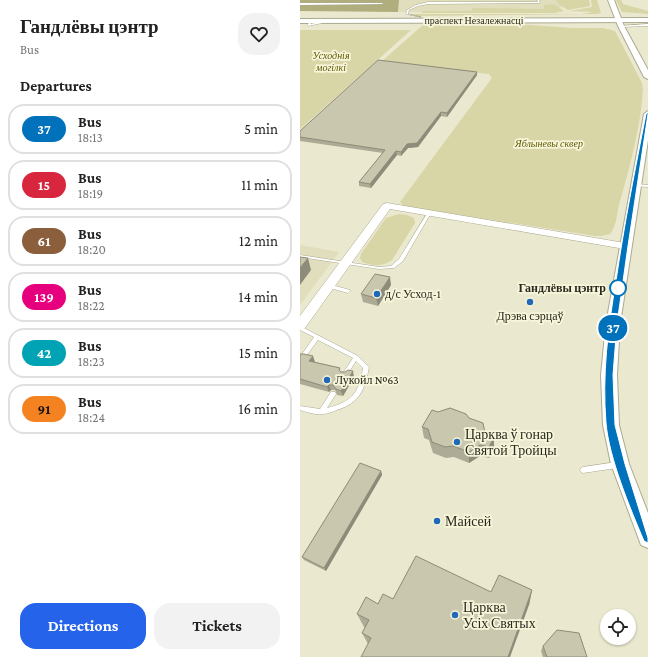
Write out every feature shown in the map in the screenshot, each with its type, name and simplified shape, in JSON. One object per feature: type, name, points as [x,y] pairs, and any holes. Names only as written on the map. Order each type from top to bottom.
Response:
[{"type":"main road","points":[[611,0],[615,19],[648,77]]},
{"type":"main road","name":"праспект Незалежнасці","points":[[300,17],[648,20]]},
{"type":"main road","name":"праспект Незалежнасці","points":[[300,20],[517,20],[564,26],[615,19],[648,17]]},
{"type":"main road","points":[[648,114],[642,186],[624,246],[613,324],[609,375],[611,425],[620,464],[648,538]]},
{"type":"street","points":[[300,325],[388,206],[624,246]]},
{"type":"lane","points":[[428,0],[448,0]]},
{"type":"lane","points":[[465,0],[468,3],[468,7]]},
{"type":"lane","points":[[420,17],[408,14],[409,6],[414,4],[539,3],[538,0]]},
{"type":"lane","points":[[300,4],[382,4]]},
{"type":"lane","points":[[615,19],[648,25]]},
{"type":"lane","points":[[300,256],[345,264],[379,268],[392,267],[401,260],[429,213]]},
{"type":"lane","points":[[328,286],[348,291]]},
{"type":"lane","points":[[300,328],[356,357],[366,368],[364,381],[352,402],[339,408],[321,412],[300,408]]},
{"type":"lane","points":[[302,358],[317,337]]},
{"type":"lane","points":[[345,374],[356,357]]},
{"type":"lane","points":[[321,412],[333,394]]},
{"type":"lane","points":[[583,470],[620,464]]},
{"type":"shaded area","points":[[300,0],[399,0],[398,12],[300,11]]},
{"type":"shaded area","points":[[399,0],[586,0],[586,3],[534,12],[398,12]]},
{"type":"shaded area","points":[[300,245],[339,252],[300,305]]},
{"type":"green space","points":[[556,0],[589,0],[590,6],[568,10],[557,3]]},
{"type":"green space","points":[[591,0],[597,0],[601,13],[597,14],[418,16],[411,14],[583,14],[593,12],[570,11],[592,7]]},
{"type":"green space","points":[[616,0],[621,0],[623,4],[648,11],[648,14],[622,12]]},
{"type":"green space","points":[[554,4],[564,11],[555,13],[421,13],[424,11],[471,11],[473,8],[544,9],[544,5]]},
{"type":"green space","name":"Яблыневы сквер","points":[[423,25],[530,25],[572,28],[603,28],[615,31],[642,83],[643,89],[640,117],[628,174],[615,223],[610,234],[595,236],[404,206],[400,202],[492,78],[489,74],[381,62]]},
{"type":"green space","name":"Усходнія могілкі","points":[[300,30],[411,30],[300,129]]},
{"type":"green space","points":[[399,214],[414,218],[415,223],[392,260],[385,264],[377,265],[362,262],[360,258],[361,254],[386,218]]},
{"type":"building","points":[[378,60],[477,72],[447,113],[441,112],[417,143],[407,144],[401,152],[396,151],[370,184],[359,182],[385,150],[300,137],[300,131]]},
{"type":"building","points":[[300,257],[308,258],[300,268]]},
{"type":"building","points":[[375,274],[390,277],[376,298],[361,294]]},
{"type":"building","name":"Лукойл №63","points":[[300,354],[313,356],[309,361],[340,368],[339,370],[341,372],[348,370],[353,371],[341,391],[336,389],[333,385],[329,385],[327,387],[300,379]]},
{"type":"building","name":"Царква ў гонар Святой Тройцы","points":[[450,408],[466,414],[469,418],[483,423],[485,433],[494,437],[489,447],[480,445],[469,452],[453,446],[445,447],[432,442],[428,429],[422,427],[432,410],[438,412]]},
{"type":"building","points":[[360,463],[381,471],[324,568],[302,557]]},
{"type":"building","name":"Царква Усіх Святых","points":[[416,556],[491,592],[499,575],[532,590],[508,657],[361,657],[371,638],[362,633],[369,620],[357,614],[366,597],[378,604],[383,594],[393,599]]},
{"type":"building","points":[[557,630],[579,633],[587,657],[547,657],[543,646]]},
{"type":"bus line","name":"37","points":[[648,114],[624,246],[613,324],[609,375],[611,425],[620,464],[648,538]]},
{"type":"place","name":"Гандлёвы цэнтр","points":[[618,288]]},
{"type":"place","name":"д/с Усход-1","points":[[377,294]]},
{"type":"place","name":"Дрэва сэрцаў","points":[[530,302]]},
{"type":"place","name":"Лукойл №63","points":[[327,380]]},
{"type":"place","name":"Царква ў гонар Святой Тройцы","points":[[457,442]]},
{"type":"place","name":"Майсей","points":[[437,521]]},
{"type":"place","name":"Царква Усіх Святых","points":[[455,615]]}]
